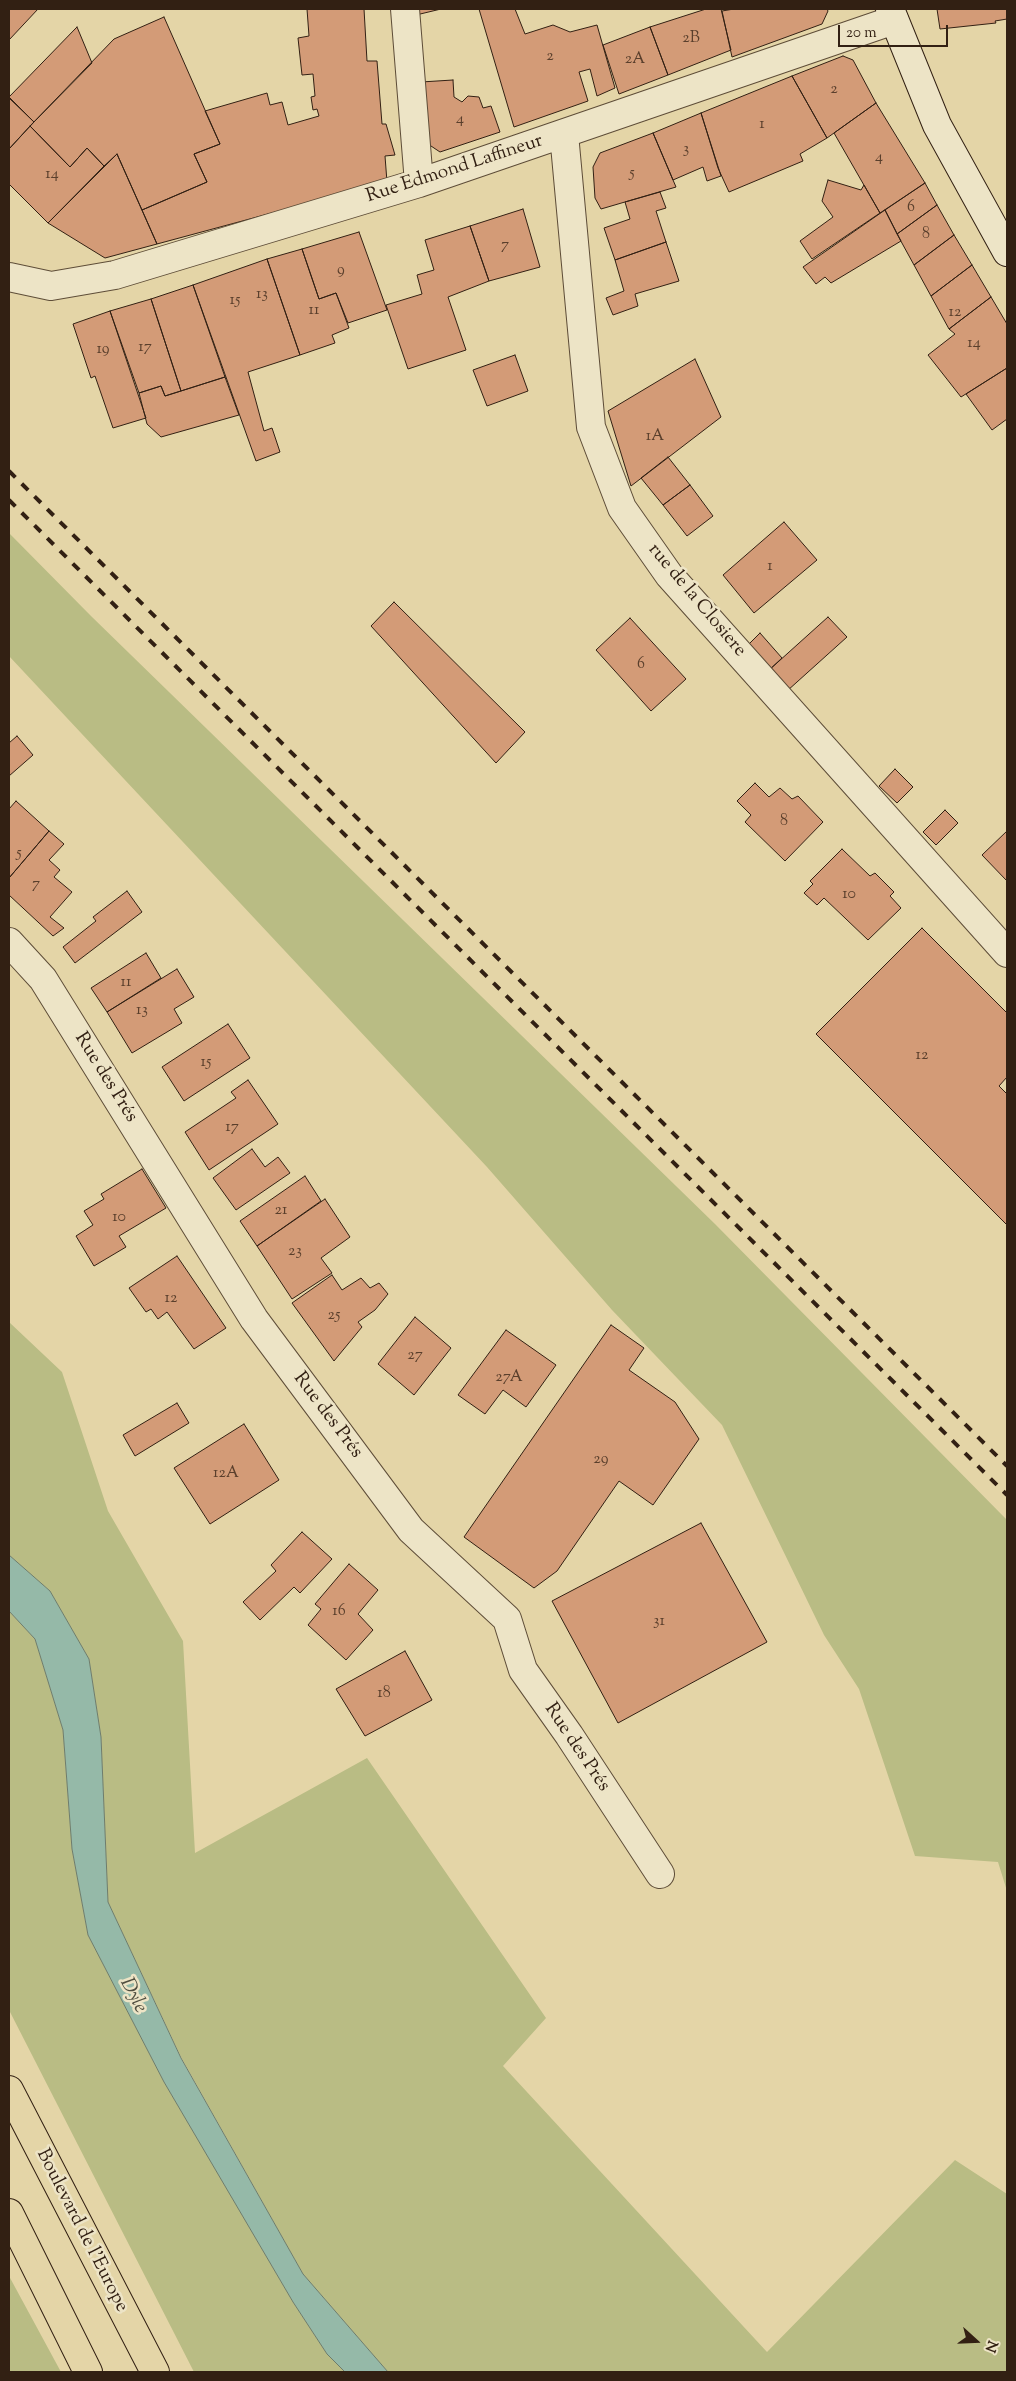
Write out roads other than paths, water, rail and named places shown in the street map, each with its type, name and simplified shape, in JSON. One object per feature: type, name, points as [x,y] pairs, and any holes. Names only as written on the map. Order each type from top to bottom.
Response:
[{"type":"highway","name":"Boulevard de l'Europe","points":[[9,2090],[155,2372]]},
{"type":"highway","points":[[9,2213],[88,2372]]},
{"type":"street","points":[[406,9],[418,183]]},
{"type":"street","points":[[892,15],[938,126],[1007,252]]},
{"type":"street","name":"Rue Edmond Laffineur","points":[[9,277],[51,286],[115,275],[418,183],[564,134],[892,15]]},
{"type":"street","name":"rue de la Closiere","points":[[564,134],[591,427],[622,508],[669,575],[1007,953]]},
{"type":"street","name":"Rue des Prés","points":[[9,942],[43,979],[254,1319],[411,1530],[507,1619],[522,1670],[569,1736],[660,1874]]},
{"type":"water","name":"Dyle","points":[[9,1555],[50,1591],[89,1659],[101,1737],[108,1902],[181,2058],[303,2274],[388,2372],[345,2372],[327,2354],[293,2302],[164,2082],[88,1935],[72,1849],[63,1730],[35,1639],[9,1611]]},
{"type":"railway","points":[[9,471],[1007,1466]]},
{"type":"railway","points":[[9,500],[1007,1495]]}]
